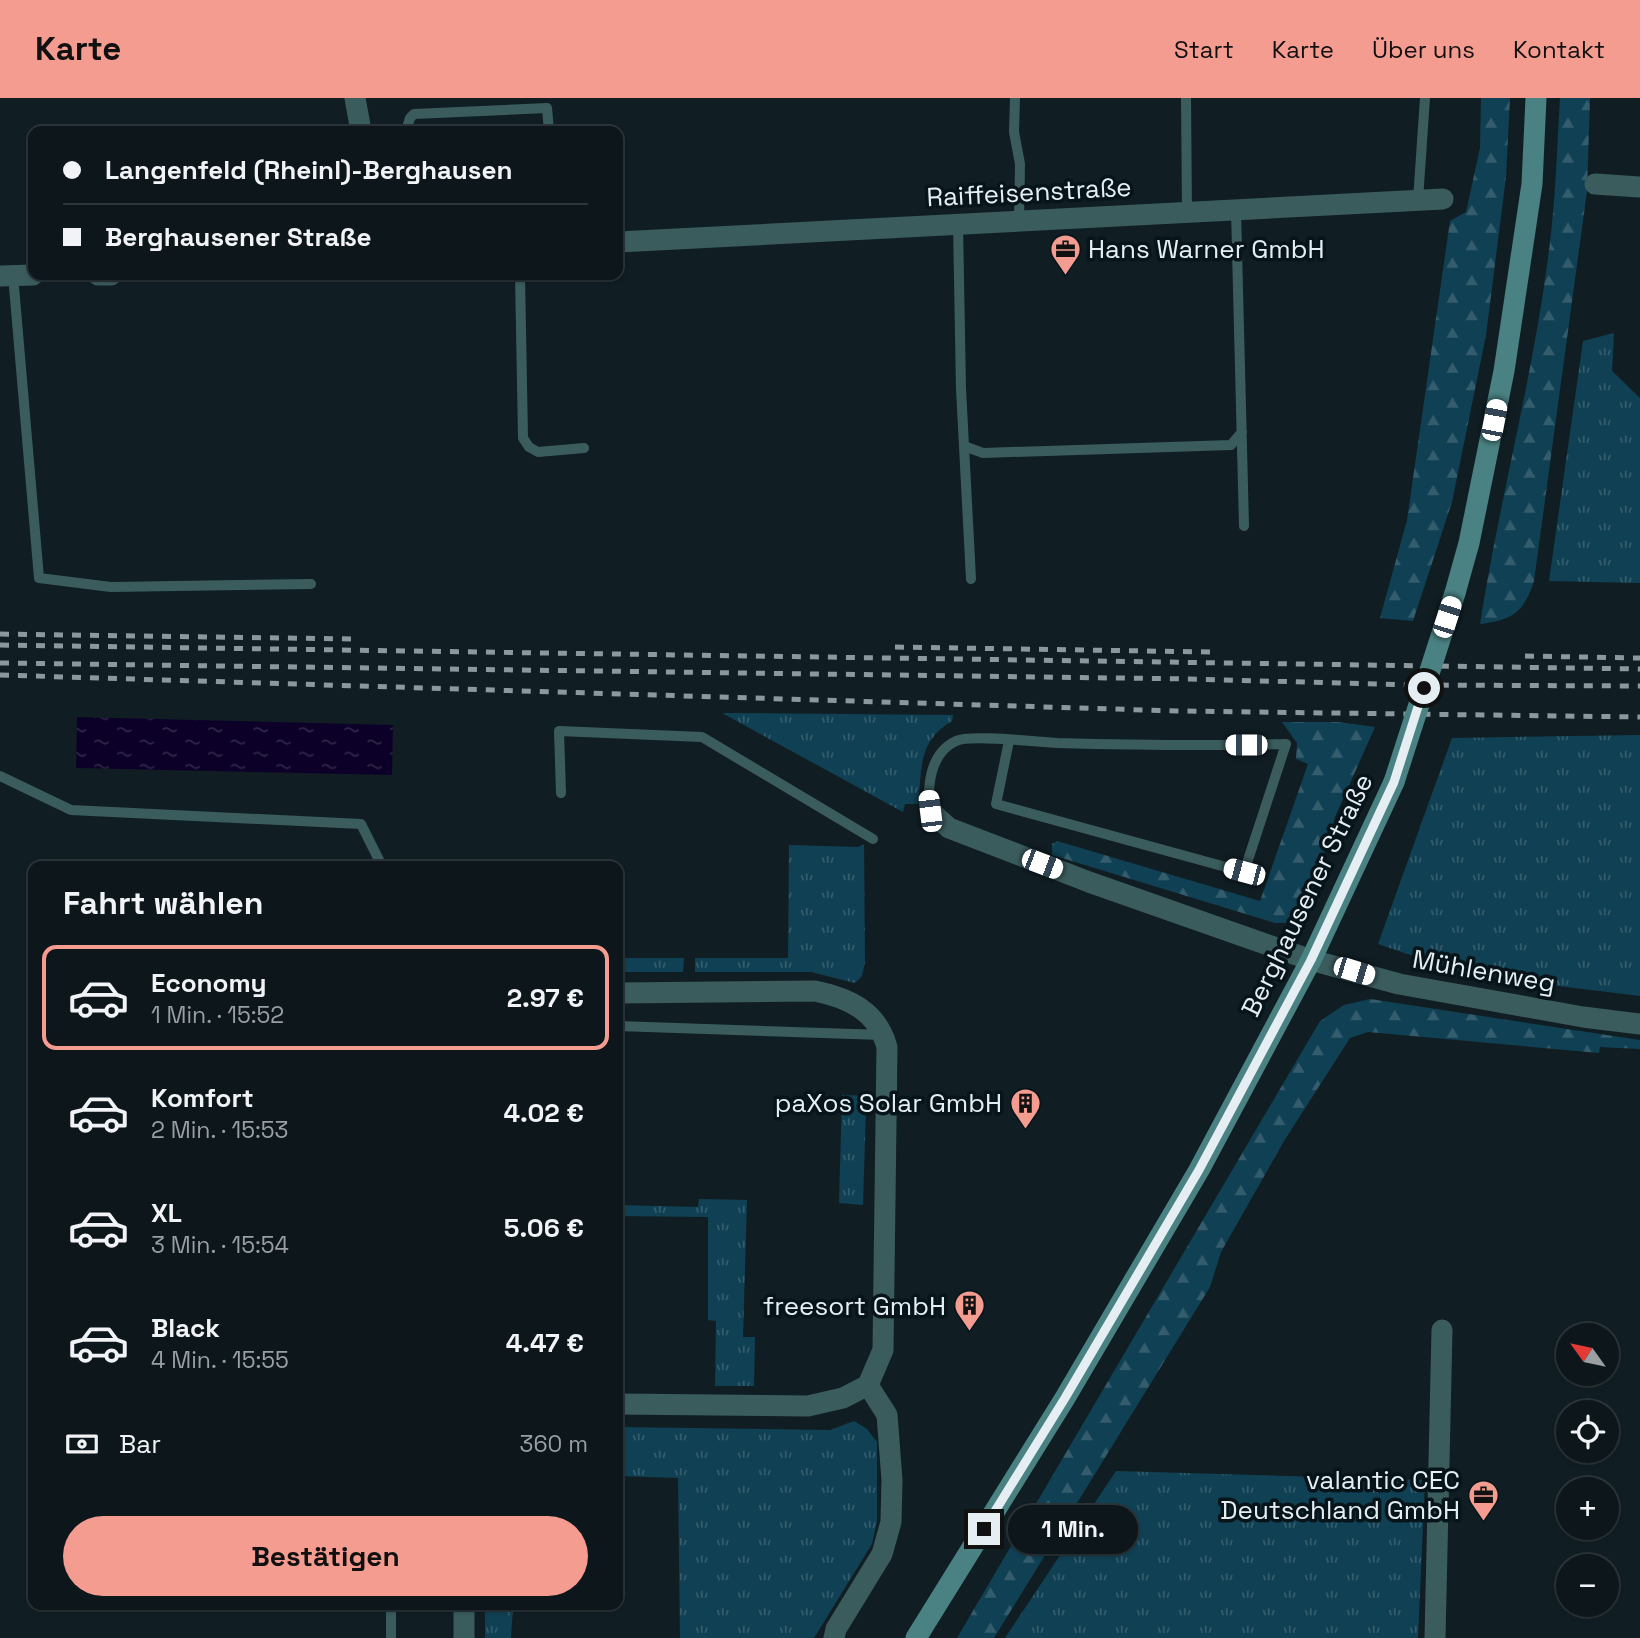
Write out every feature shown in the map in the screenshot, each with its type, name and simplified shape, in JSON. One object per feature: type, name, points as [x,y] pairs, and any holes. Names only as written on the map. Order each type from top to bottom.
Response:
[{"type":"main road","name":"Berghausener Straße","points":[[916,1638],[1065,1398],[1199,1170],[1311,960],[1394,782],[1469,542],[1503,372],[1532,184],[1535,98]]},
{"type":"street","points":[[355,98],[360,126]]},
{"type":"street","points":[[1595,184],[1640,187]]},
{"type":"street","name":"Raiffeisenstraße","points":[[623,242],[1443,199]]},
{"type":"street","name":"Mühlenweg","points":[[930,811],[949,828],[1089,882],[1311,960],[1399,984],[1583,1017],[1640,1024]]},
{"type":"street","points":[[623,993],[816,991],[841,997],[864,1011],[883,1035],[887,1047],[883,1350],[868,1385],[843,1398],[808,1406],[623,1404]]},
{"type":"street","points":[[1435,1638],[1442,1330]]},
{"type":"street","points":[[834,1638],[836,1629],[882,1554],[891,1522],[892,1480],[887,1415],[868,1385]]},
{"type":"street","points":[[464,1610],[464,1638]]},
{"type":"lane","points":[[1015,98],[1014,132],[1020,164],[1019,221]]},
{"type":"lane","points":[[1185,98],[1187,212]]},
{"type":"lane","points":[[1418,200],[1425,98]]},
{"type":"lane","points":[[408,126],[414,114],[547,108],[549,126]]},
{"type":"lane","points":[[1236,210],[1244,526]]},
{"type":"lane","points":[[958,224],[964,446],[971,579]]},
{"type":"lane","points":[[16,276],[39,578],[111,587],[311,584]]},
{"type":"lane","points":[[520,280],[523,438],[538,452],[584,448]]},
{"type":"lane","points":[[964,446],[983,453],[1231,445],[1242,432]]},
{"type":"lane","points":[[561,793],[559,731],[702,737],[873,839]]},
{"type":"lane","points":[[930,811],[928,789],[935,763],[946,747],[958,739],[1210,745],[1286,744],[1244,872],[996,804],[1009,741]]},
{"type":"lane","points":[[0,776],[71,810],[361,824],[380,861]]},
{"type":"lane","points":[[623,1026],[883,1035]]},
{"type":"lane","points":[[391,1610],[391,1638]]},
{"type":"green space","points":[[1481,98],[1510,98],[1506,177],[1486,335],[1452,502],[1413,621],[1380,618],[1407,520],[1450,221],[1466,212],[1480,148]]},
{"type":"green space","points":[[1560,98],[1590,98],[1587,191],[1534,581],[1526,600],[1516,613],[1501,620],[1480,624],[1544,290],[1554,206]]},
{"type":"green space","points":[[1614,333],[1612,371],[1640,398],[1640,583],[1549,581],[1583,341]]},
{"type":"green space","points":[[722,713],[953,715],[952,721],[933,737],[927,747],[918,804],[905,804],[903,812]]},
{"type":"green space","points":[[1282,722],[1338,722],[1375,727],[1335,817],[1310,899],[1298,916],[1288,923],[1275,923],[1052,855],[1052,844],[1057,841],[1260,901],[1308,764],[1296,759],[1297,743]]},
{"type":"green space","points":[[1640,735],[1640,996],[1470,975],[1378,944],[1452,738]]},
{"type":"green space","points":[[864,844],[865,962],[862,976],[855,983],[811,972],[695,972],[695,958],[788,958],[789,845],[858,847]]},
{"type":"green space","points":[[623,958],[684,958],[683,972],[623,972]]},
{"type":"green space","points":[[1370,999],[1640,1040],[1640,1049],[1600,1047],[1599,1053],[1368,1032],[1350,1038],[1284,1141],[1221,1252],[1210,1287],[994,1638],[957,1638],[1320,1021],[1344,1005]]},
{"type":"green space","points":[[842,1095],[871,1096],[870,1105],[866,1108],[863,1205],[839,1203]]},
{"type":"green space","points":[[699,1199],[747,1200],[743,1337],[755,1337],[754,1386],[715,1386],[716,1321],[708,1320],[708,1217],[623,1216],[623,1205],[698,1207]]},
{"type":"green space","points":[[854,1421],[867,1429],[877,1442],[877,1521],[872,1544],[814,1638],[680,1638],[678,1478],[623,1476],[623,1427],[830,1430]]},
{"type":"green space","points":[[1116,1471],[1425,1480],[1418,1638],[1005,1638]]},
{"type":"green space","points":[[485,1610],[513,1610],[511,1638],[485,1638]]},
{"type":"water","points":[[77,717],[393,725],[392,775],[76,768]]},
{"type":"railway","points":[[0,634],[352,639]]},
{"type":"railway","points":[[0,645],[1640,669]]},
{"type":"railway","points":[[895,647],[1210,652]]},
{"type":"railway","points":[[1525,656],[1640,658]]},
{"type":"railway","points":[[0,663],[1190,679],[1412,685],[1640,686]]},
{"type":"railway","points":[[0,675],[1178,711],[1640,717]]},
{"type":"place","name":"Hans Warner GmbH","points":[[1065,276]]},
{"type":"place","name":"paXos Solar GmbH","points":[[1025,1130]]},
{"type":"place","name":"freesort GmbH","points":[[969,1333]]},
{"type":"place","name":"valantic CEC Deutschland GmbH","points":[[1483,1522]]},
{"type":"route","points":[[984,1529],[1065,1398],[1199,1170],[1311,960],[1394,782],[1424,688]]}]
